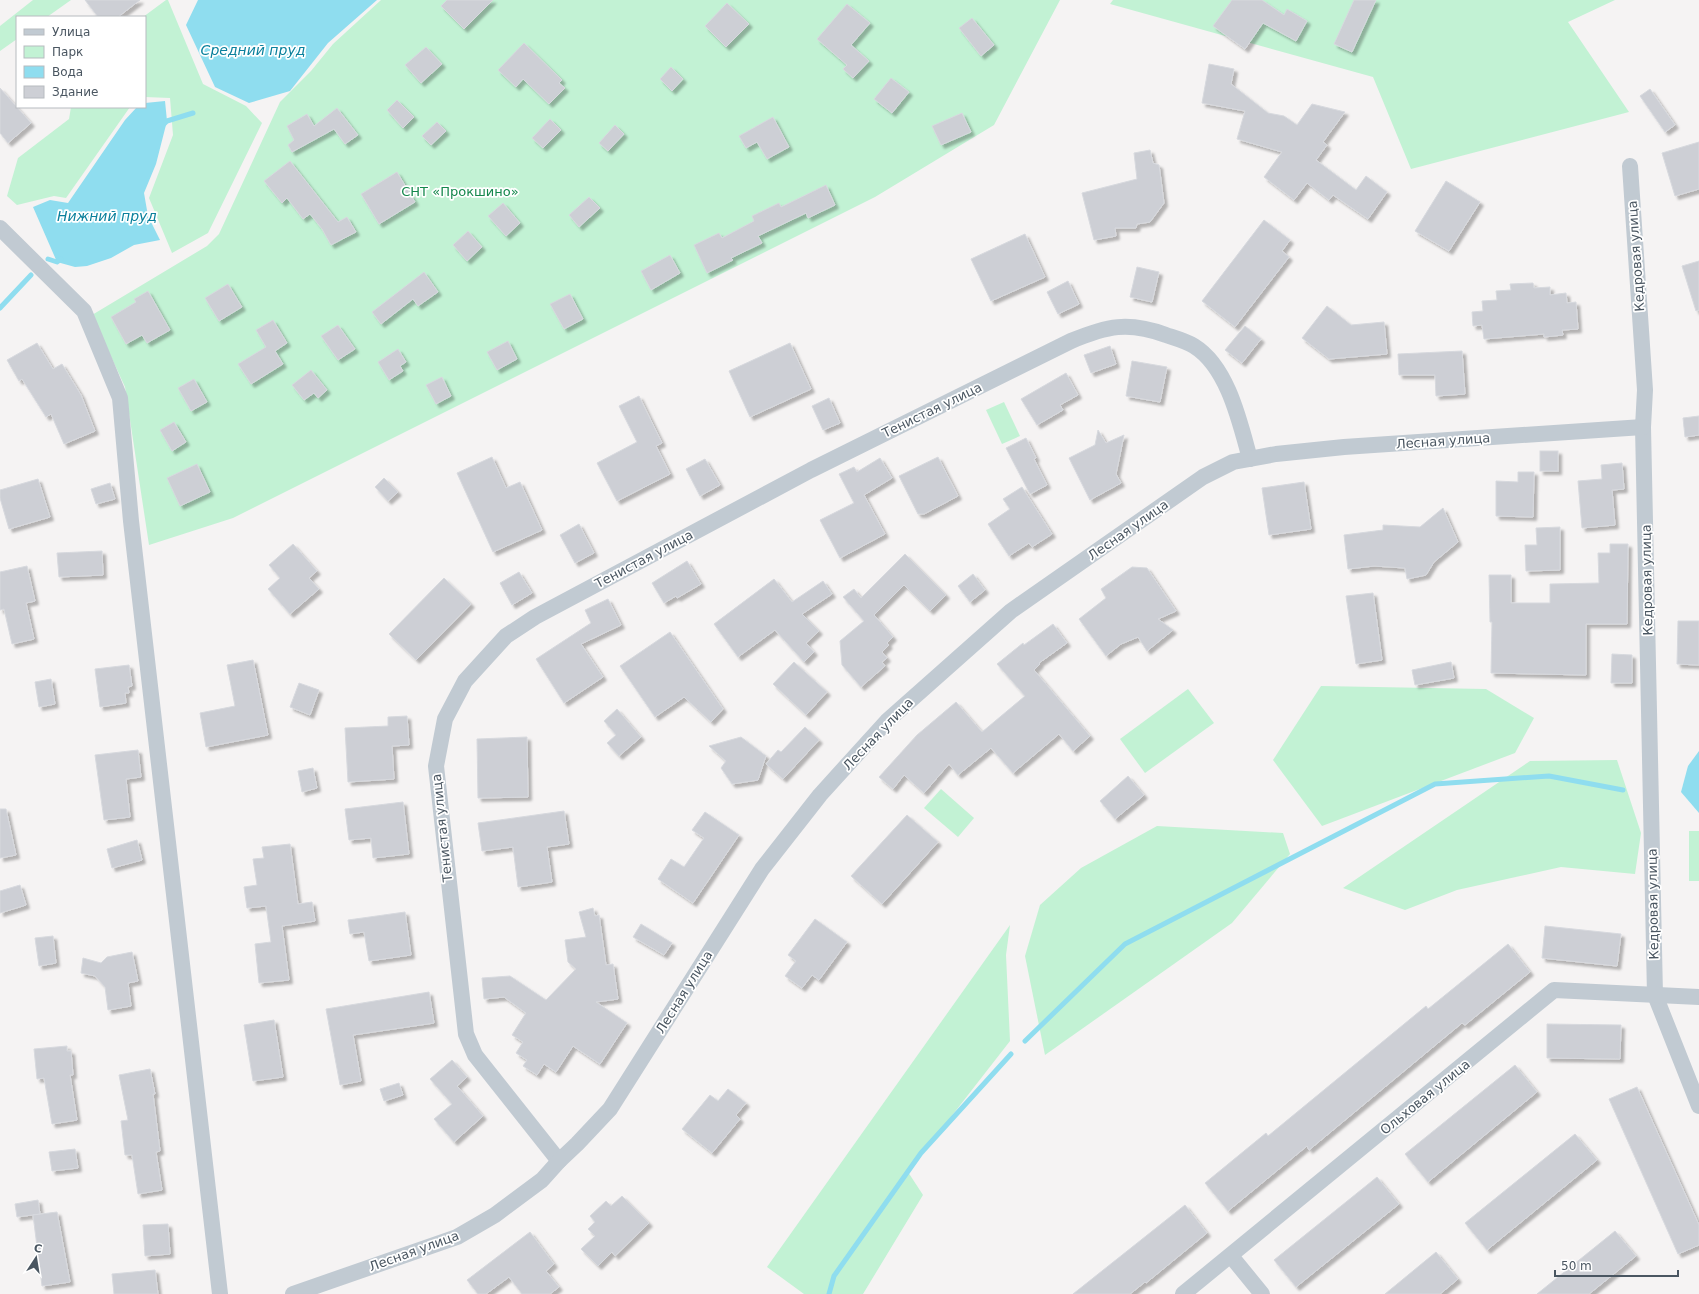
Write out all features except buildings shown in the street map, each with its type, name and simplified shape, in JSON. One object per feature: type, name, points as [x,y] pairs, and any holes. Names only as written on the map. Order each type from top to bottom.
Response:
[{"type":"street","name":"Кедровая улица","points":[[1630,166],[1645,390],[1643,427],[1655,994]]},
{"type":"street","points":[[0,228],[84,311],[120,398],[131,521],[220,1294]]},
{"type":"street","name":"Тенистая улица","points":[[559,1161],[475,1055],[466,1034],[436,766],[445,719],[465,681],[506,636],[535,617],[811,470],[1071,341],[1097,330],[1125,326],[1146,329],[1194,346],[1213,365],[1229,391],[1239,417],[1250,459]]},
{"type":"street","name":"Лесная улица","points":[[293,1294],[457,1237],[495,1215],[542,1180],[610,1109],[762,869],[820,795],[887,721],[1011,611],[1203,477],[1233,462],[1344,447],[1643,427]]},
{"type":"street","name":"Ольховая улица","points":[[1183,1294],[1554,990],[1699,997]]},
{"type":"street","points":[[1655,994],[1699,1106]]},
{"type":"street","points":[[1231,1256],[1262,1294]]},
{"type":"green space","points":[[33,0],[71,0],[48,16],[16,16],[16,40],[0,51],[0,26]]},
{"type":"green space","points":[[168,0],[203,84],[246,106],[262,123],[208,233],[172,253],[149,198],[173,135],[170,98],[146,97],[146,16],[144,16]]},
{"type":"green space","name":"СНТ «Прокшино»","points":[[381,0],[1060,0],[994,125],[875,197],[233,518],[149,545],[125,387],[92,315],[207,246],[219,234],[280,102],[311,71],[333,44]]},
{"type":"green space","points":[[1113,0],[1615,0],[1568,22],[1629,112],[1411,169],[1373,77],[1110,4]]},
{"type":"green space","points":[[71,108],[129,108],[66,198],[54,196],[17,205],[7,196],[18,158],[69,119]]},
{"type":"green space","points":[[1004,402],[1020,436],[1002,444],[986,410]]},
{"type":"green space","points":[[1321,686],[1486,689],[1534,718],[1515,753],[1322,826],[1273,760]]},
{"type":"green space","points":[[1188,689],[1214,723],[1145,773],[1120,739]]},
{"type":"green space","points":[[1617,760],[1641,833],[1635,874],[1561,867],[1457,890],[1405,910],[1343,888],[1530,761]]},
{"type":"green space","points":[[941,789],[974,818],[958,837],[924,808]]},
{"type":"green space","points":[[1157,826],[1283,833],[1290,854],[1232,923],[1045,1055],[1025,956],[1040,905],[1081,868]]},
{"type":"green space","points":[[1689,831],[1699,831],[1699,881],[1689,881]]},
{"type":"green space","points":[[1010,925],[1006,955],[1010,1041],[908,1172],[923,1195],[863,1294],[804,1294],[767,1267]]},
{"type":"water","name":"Средний пруд","points":[[198,0],[377,0],[328,43],[290,91],[249,103],[215,87],[186,25]]},
{"type":"water","name":"Нижний пруд","points":[[165,101],[167,121],[156,164],[144,193],[148,216],[160,240],[134,245],[111,258],[87,266],[75,267],[57,262],[33,207],[50,200],[68,203],[125,120],[136,108],[146,108],[146,103]]},
{"type":"water","points":[[1699,751],[1699,813],[1681,792],[1688,766]]},
{"type":"waterway","points":[[163,125],[167,121],[193,113]]},
{"type":"waterway","points":[[48,259],[57,262],[61,259]]},
{"type":"waterway","points":[[0,308],[31,275]]},
{"type":"waterway","points":[[1025,1041],[1125,944],[1435,784],[1549,776],[1623,790]]},
{"type":"waterway","points":[[829,1294],[834,1276],[921,1153],[1011,1054]]}]
